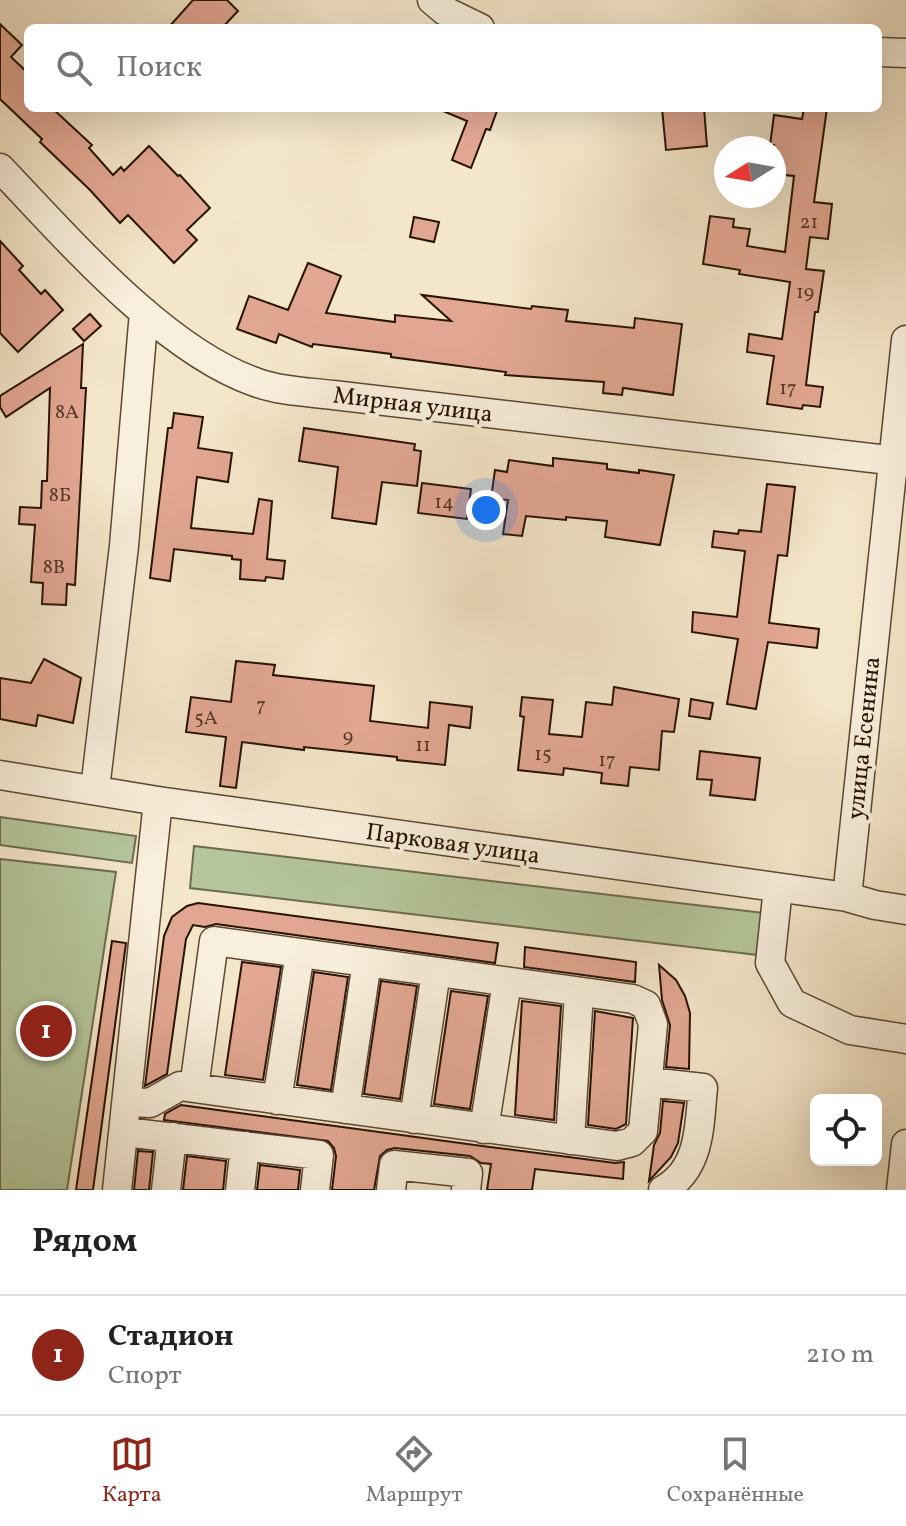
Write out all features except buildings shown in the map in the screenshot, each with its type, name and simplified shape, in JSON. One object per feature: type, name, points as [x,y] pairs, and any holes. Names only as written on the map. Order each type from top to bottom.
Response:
[{"type":"street","points":[[432,0],[445,11],[472,24]]},
{"type":"street","points":[[882,52],[906,53]]},
{"type":"street","name":"Мирная улица","points":[[0,168],[144,312],[224,369],[257,383],[286,389],[899,461]]},
{"type":"street","points":[[95,789],[124,546],[144,312]]},
{"type":"street","name":"улица Есенина","points":[[847,897],[899,461],[906,340]]},
{"type":"street","name":"Парковая улица","points":[[0,775],[158,801],[847,897],[906,910]]},
{"type":"street","points":[[117,1190],[129,1102],[158,801]]},
{"type":"street","points":[[778,888],[770,963],[792,1003],[850,1030],[906,1039]]},
{"type":"street","points":[[129,1102],[150,1103],[180,1086],[277,1100],[345,1109],[484,1129],[617,1146],[632,1142],[643,1131],[653,1024],[646,1005],[633,999],[214,941],[194,1088]]},
{"type":"street","points":[[277,1100],[300,953]]},
{"type":"street","points":[[345,1109],[367,962]]},
{"type":"street","points":[[414,1119],[436,972]]},
{"type":"street","points":[[484,1129],[507,982]]},
{"type":"street","points":[[570,1140],[579,992]]},
{"type":"street","points":[[649,1082],[703,1088],[697,1148],[686,1171],[663,1190]]},
{"type":"street","points":[[125,1132],[319,1155],[315,1190]]},
{"type":"street","points":[[166,1190],[172,1137]]},
{"type":"street","points":[[901,1190],[906,1144]]},
{"type":"street","points":[[240,1190],[245,1146]]},
{"type":"street","points":[[391,1190],[394,1165],[468,1173],[466,1190]]},
{"type":"green space","points":[[0,817],[136,836],[132,863],[0,845]]},
{"type":"green space","points":[[194,846],[789,916],[784,958],[190,888]]},
{"type":"green space","points":[[0,859],[116,872],[67,1190],[0,1190]]},
{"type":"place","name":"Стадион","points":[[46,1031]]}]
